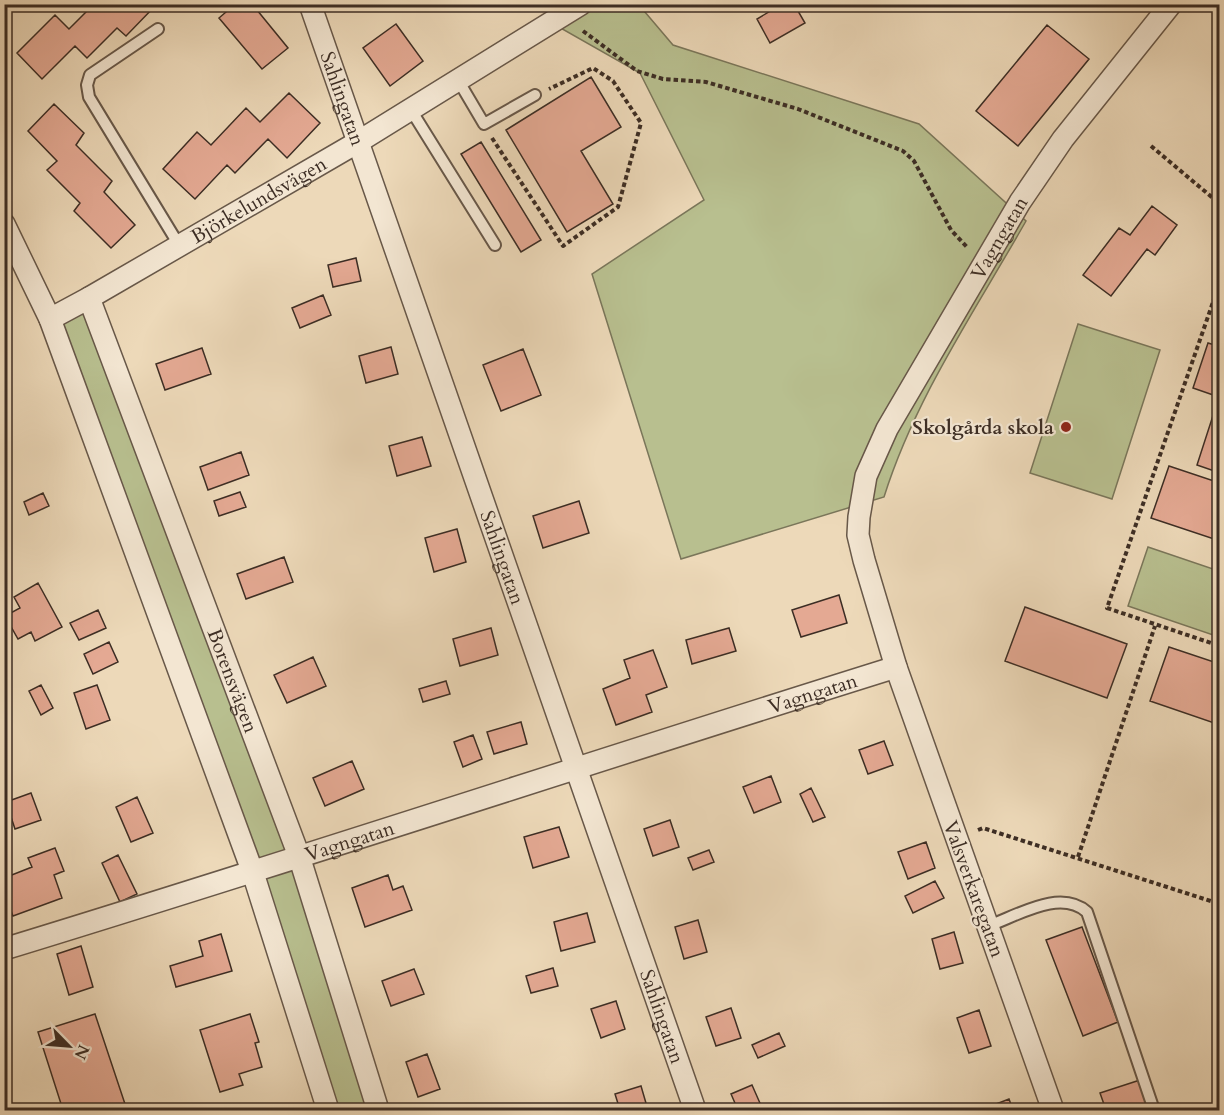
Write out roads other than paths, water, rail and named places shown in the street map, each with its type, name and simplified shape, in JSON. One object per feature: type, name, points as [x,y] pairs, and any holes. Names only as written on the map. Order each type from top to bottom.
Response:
[{"type":"street","name":"Sahlingatan","points":[[310,4],[694,1110]]},
{"type":"street","name":"Björkelundsvägen","points":[[89,298],[411,110],[560,10],[581,4]]},
{"type":"street","name":"Vagngatan","points":[[4,949],[253,873],[575,767],[896,667],[858,535],[861,496],[870,468],[887,429],[1020,202],[1063,139],[1171,4]]},
{"type":"street","points":[[5,225],[50,319],[253,873],[328,1110]]},
{"type":"street","points":[[50,319],[89,298]]},
{"type":"street","name":"Borensvägen","points":[[89,298],[299,856],[378,1110]]},
{"type":"street","name":"Valsverkaregatan","points":[[896,667],[1053,1110]]},
{"type":"lane","points":[[158,29],[90,75],[87,85],[89,97],[179,245]]},
{"type":"lane","points":[[458,80],[484,124],[535,95]]},
{"type":"lane","points":[[411,110],[495,245]]},
{"type":"lane","points":[[988,927],[1056,901],[1078,904],[1087,912],[1154,1110]]},
{"type":"place","name":"Skolgårda skola","points":[[1066,427]]}]
